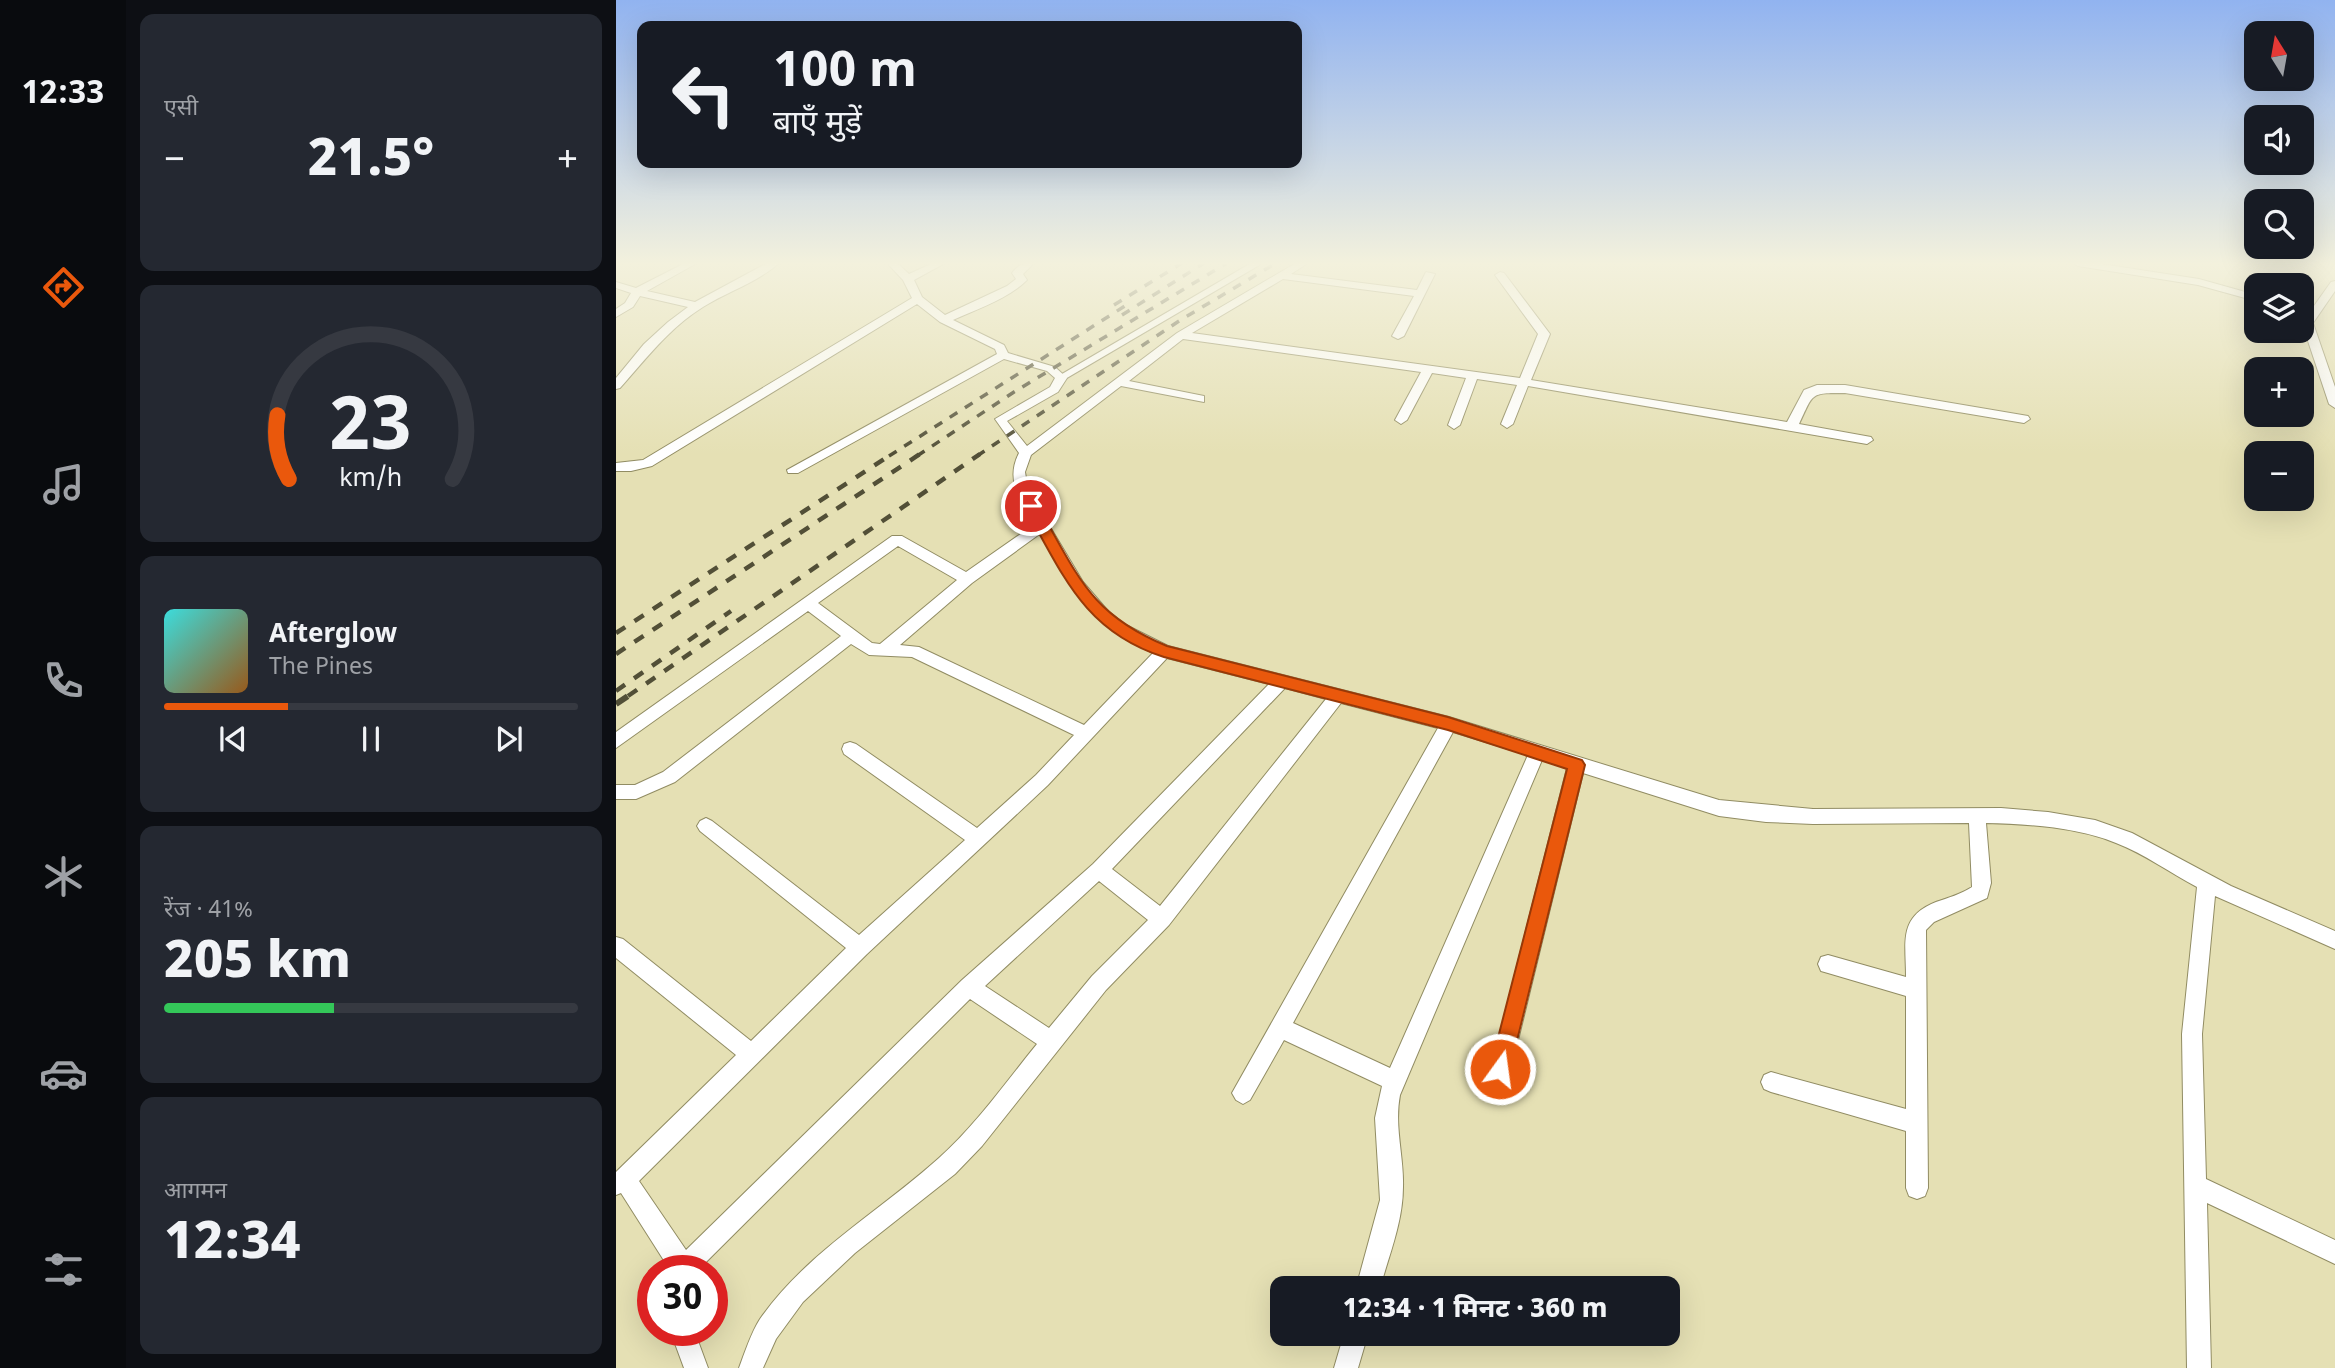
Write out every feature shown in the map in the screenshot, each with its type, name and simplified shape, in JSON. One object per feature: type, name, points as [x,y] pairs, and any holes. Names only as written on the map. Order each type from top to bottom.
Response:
[{"type":"street","points":[[616,385],[658,336],[670,327]]},
{"type":"street","points":[[616,478],[647,463],[872,327]]},
{"type":"street","points":[[959,327],[1000,346],[1003,355]]},
{"type":"street","points":[[1195,327],[1026,453],[1017,470],[1018,487],[1083,596],[1102,616],[1132,638],[1164,651],[1448,723],[1719,808],[1764,816],[1977,815],[2057,821],[2097,828],[2139,843],[2207,884],[2335,940]]},
{"type":"street","points":[[1398,335],[1402,327]]},
{"type":"street","points":[[1507,424],[1544,334],[1539,327]]},
{"type":"street","points":[[1181,335],[1473,374],[1753,418],[1867,440]]},
{"type":"street","points":[[2313,343],[2335,404]]},
{"type":"street","points":[[793,470],[1003,355],[1051,369],[1058,373],[1060,378],[1054,389],[1001,419],[1026,453]]},
{"type":"street","points":[[1401,420],[1428,369]]},
{"type":"street","points":[[1454,425],[1473,374]]},
{"type":"street","points":[[1118,382],[1200,399]]},
{"type":"street","points":[[1791,427],[1808,393],[1827,388],[2024,419]]},
{"type":"street","points":[[616,467],[637,466]]},
{"type":"street","points":[[883,650],[967,579],[1043,525]]},
{"type":"street","points":[[616,741],[897,539],[967,579]]},
{"type":"street","points":[[808,603],[869,649],[914,651],[1086,733]]},
{"type":"street","points":[[616,792],[636,792],[669,777],[851,636]]},
{"type":"street","points":[[673,1255],[621,1182],[860,947],[1042,780],[1164,651]]},
{"type":"street","points":[[697,1255],[970,987],[1099,870],[1282,681]]},
{"type":"street","points":[[751,1368],[767,1330],[795,1294],[847,1245],[947,1166],[974,1138],[1100,984],[1162,919],[1337,696]]},
{"type":"street","points":[[1242,1093],[1448,723]]},
{"type":"street","points":[[850,749],[978,839]]},
{"type":"street","points":[[1371,1276],[1391,1205],[1392,1185],[1385,1108],[1537,753]]},
{"type":"street","points":[[1500,1069],[1576,765]]},
{"type":"street","points":[[1917,1188],[1916,928],[1919,922],[1980,892],[1982,883],[1977,815]]},
{"type":"street","points":[[706,826],[860,947]]},
{"type":"street","points":[[1099,870],[1162,919]]},
{"type":"street","points":[[2199,1368],[2192,1034],[2207,884]]},
{"type":"street","points":[[616,946],[751,1054]]},
{"type":"street","points":[[1828,964],[1916,989]]},
{"type":"street","points":[[970,987],[1052,1042]]},
{"type":"street","points":[[1279,1027],[1395,1081]]},
{"type":"street","points":[[1771,1082],[1917,1123]]},
{"type":"street","points":[[2194,1185],[2335,1252]]},
{"type":"street","points":[[687,1346],[696,1368]]},
{"type":"street","points":[[1346,1368],[1352,1346]]},
{"type":"lane","points":[[1060,378],[1148,327]]},
{"type":"railway","points":[[889,456],[1092,327]]},
{"type":"railway","points":[[917,456],[1014,392],[1122,327]]},
{"type":"railway","points":[[977,456],[1170,327]]},
{"type":"railway","points":[[616,633],[892,454]]},
{"type":"railway","points":[[616,654],[920,454]]},
{"type":"railway","points":[[628,696],[980,454]]},
{"type":"railway","points":[[616,691],[731,611]]},
{"type":"railway","points":[[616,704],[628,696]]},
{"type":"route","points":[[1031,506],[1083,596],[1102,616],[1132,638],[1164,651],[1448,723],[1576,765],[1500,1069]]}]
